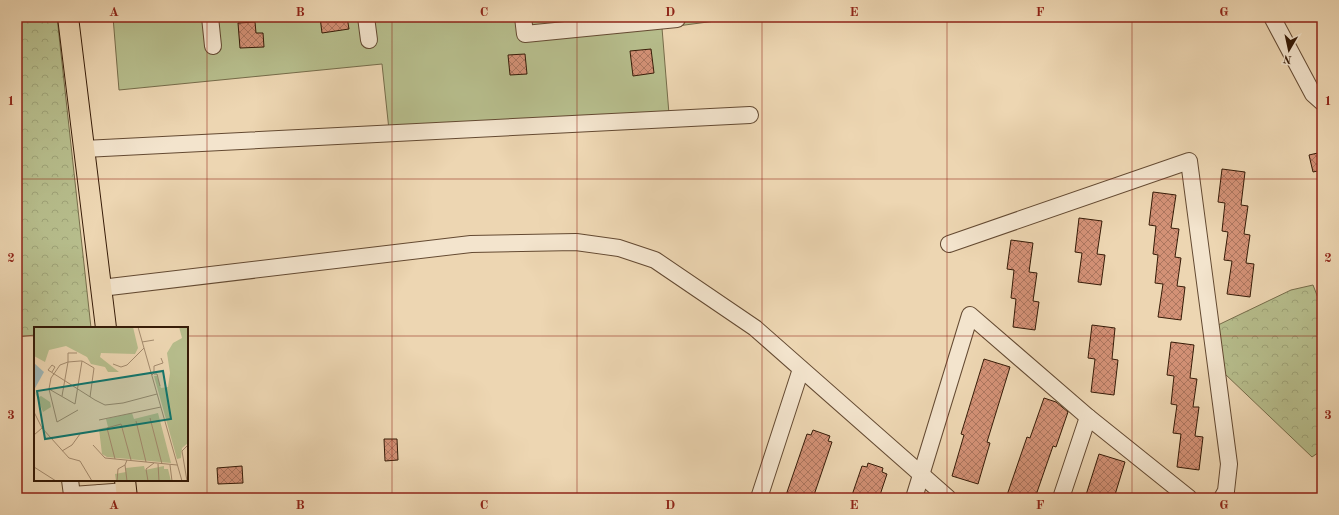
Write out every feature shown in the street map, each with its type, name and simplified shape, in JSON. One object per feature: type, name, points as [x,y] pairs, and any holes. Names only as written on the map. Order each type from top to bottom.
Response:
[{"type":"main road","points":[[68,17],[106,327]]},
{"type":"street","points":[[210,17],[213,46]]},
{"type":"street","points":[[366,17],[369,40]]},
{"type":"street","points":[[524,17],[526,34],[676,19],[676,17]]},
{"type":"street","points":[[1272,17],[1313,94],[1322,102]]},
{"type":"street","points":[[84,149],[750,115]]},
{"type":"street","points":[[949,244],[1190,161],[1229,464],[1226,491],[1222,498]]},
{"type":"street","points":[[101,288],[471,244],[576,242],[619,248],[655,260],[755,328],[948,498]]},
{"type":"street","points":[[914,498],[970,315],[1088,417],[1189,498]]},
{"type":"street","points":[[759,498],[801,369]]},
{"type":"street","points":[[1061,498],[1088,417]]},
{"type":"street","points":[[70,481],[72,495],[98,496],[126,490]]},
{"type":"green space","points":[[17,17],[57,17],[91,327],[34,327],[34,335],[17,337]]},
{"type":"green space","points":[[113,17],[746,17],[662,28],[669,114],[389,130],[382,64],[119,90]]},
{"type":"green space","points":[[1313,285],[1322,308],[1322,450],[1312,457],[1225,374],[1218,325],[1291,290]]},
{"type":"building","points":[[320,17],[347,17],[349,29],[322,33]]},
{"type":"building","points":[[255,22],[256,33],[263,33],[264,47],[240,48],[238,23]]},
{"type":"building","points":[[651,49],[654,73],[633,76],[630,51]]},
{"type":"building","points":[[525,54],[527,74],[510,75],[508,55]]},
{"type":"building","points":[[1322,152],[1322,170],[1313,172],[1309,155]]},
{"type":"building","points":[[1222,169],[1245,172],[1241,205],[1248,206],[1244,234],[1250,235],[1246,263],[1254,264],[1250,297],[1227,294],[1232,261],[1224,260],[1228,232],[1222,231],[1225,203],[1218,202]]},
{"type":"building","points":[[1153,192],[1176,195],[1171,228],[1179,229],[1175,257],[1181,258],[1177,286],[1185,287],[1181,320],[1158,317],[1163,284],[1155,283],[1158,255],[1153,254],[1156,226],[1149,225]]},
{"type":"building","points":[[1079,218],[1102,221],[1097,254],[1105,255],[1101,285],[1078,282],[1082,253],[1075,252]]},
{"type":"building","points":[[1011,240],[1033,243],[1029,272],[1037,273],[1033,301],[1039,302],[1035,330],[1013,327],[1016,299],[1011,298],[1014,270],[1007,269]]},
{"type":"building","points":[[1092,325],[1115,328],[1112,359],[1118,360],[1114,395],[1091,392],[1095,359],[1088,358]]},
{"type":"building","points":[[1171,342],[1194,345],[1190,378],[1197,379],[1193,407],[1199,407],[1195,436],[1203,437],[1199,470],[1177,467],[1181,434],[1173,433],[1177,405],[1171,404],[1174,376],[1167,375]]},
{"type":"building","points":[[984,359],[1010,367],[987,442],[990,443],[978,484],[952,476],[964,435],[961,434]]},
{"type":"building","points":[[1044,398],[1056,402],[1068,412],[1056,447],[1053,446],[1035,498],[1006,498],[1027,437],[1030,438]]},
{"type":"building","points":[[813,430],[830,436],[828,441],[832,442],[813,498],[785,498],[807,434],[811,435]]},
{"type":"building","points":[[384,439],[397,439],[398,460],[385,461]]},
{"type":"building","points":[[1099,454],[1125,462],[1114,498],[1085,498]]},
{"type":"building","points":[[868,463],[883,468],[882,472],[887,474],[879,498],[851,498],[862,466],[867,467]]},
{"type":"building","points":[[242,466],[243,483],[218,484],[217,468]]}]
